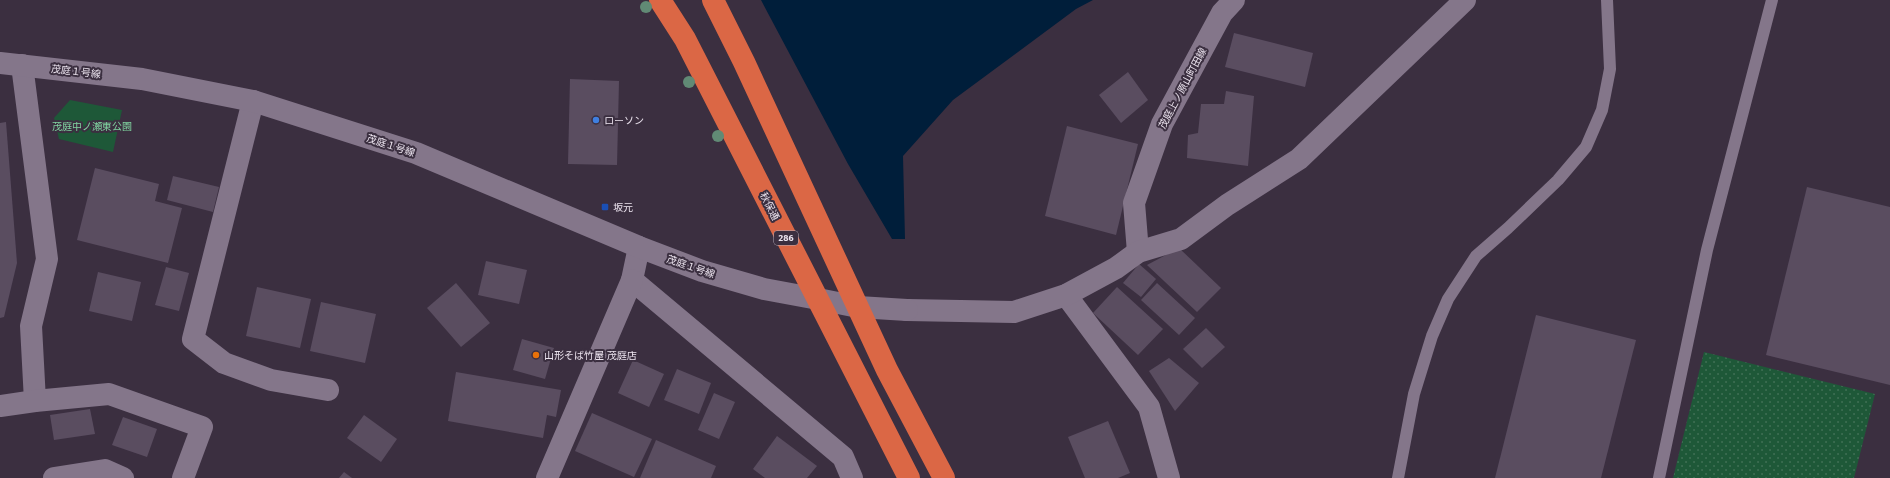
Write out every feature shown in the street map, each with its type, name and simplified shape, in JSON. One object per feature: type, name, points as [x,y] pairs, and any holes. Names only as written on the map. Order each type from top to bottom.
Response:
[{"type":"highway","name":"秋保通","points":[[660,0],[685,39],[909,478]]},
{"type":"highway","points":[[713,0],[744,62],[887,370],[944,478]]},
{"type":"street","name":"茂庭上ノ原山町田線","points":[[1138,252],[1134,203],[1162,124],[1222,13],[1234,0]]},
{"type":"street","name":"茂庭１号線","points":[[0,63],[142,79],[253,101],[416,153],[639,247],[702,271],[764,289],[858,307],[907,310],[1014,312],[1066,295],[1116,268],[1138,252],[1181,239],[1227,205],[1299,159],[1465,0]]},
{"type":"street","points":[[22,65],[47,259],[31,326],[35,400]]},
{"type":"street","points":[[253,101],[193,339],[224,363],[271,380],[328,390]]},
{"type":"street","points":[[546,478],[632,280],[639,247]]},
{"type":"street","points":[[632,280],[843,458],[852,478]]},
{"type":"street","points":[[1066,295],[1149,407],[1169,478]]},
{"type":"street","points":[[0,406],[35,400],[109,394],[202,427],[184,478]]},
{"type":"street","points":[[54,478],[105,470],[124,478]]},
{"type":"lane","points":[[1398,478],[1414,394],[1432,336],[1448,299],[1476,256],[1508,228],[1558,180],[1586,147],[1602,110],[1610,69],[1607,0]]},
{"type":"lane","points":[[1659,478],[1707,250],[1772,0]]},
{"type":"green space","name":"茂庭中ノ瀬東公園","points":[[70,100],[122,110],[113,152],[59,139],[54,118]]},
{"type":"green space","points":[[1704,352],[1875,394],[1854,478],[1673,478]]},
{"type":"water","points":[[761,0],[1093,0],[1076,9],[953,100],[903,156],[905,239],[892,239],[848,164]]},
{"type":"building","points":[[1234,33],[1313,53],[1305,87],[1225,67]]},
{"type":"building","points":[[1128,72],[1148,100],[1121,123],[1099,95]]},
{"type":"building","points":[[570,79],[619,81],[617,165],[568,164]]},
{"type":"building","points":[[1226,91],[1254,96],[1248,166],[1187,158],[1188,135],[1198,133],[1201,104],[1224,104]]},
{"type":"building","points":[[6,122],[17,263],[4,317],[0,318],[0,123]]},
{"type":"building","points":[[1067,126],[1138,144],[1116,235],[1045,216]]},
{"type":"building","points":[[95,168],[159,184],[155,201],[182,208],[168,263],[77,240]]},
{"type":"building","points":[[173,176],[219,187],[213,212],[167,200]]},
{"type":"building","points":[[1807,187],[1890,207],[1890,385],[1766,355]]},
{"type":"building","points":[[1179,248],[1221,288],[1197,312],[1147,265]]},
{"type":"building","points":[[486,261],[527,270],[519,304],[478,295]]},
{"type":"building","points":[[1139,264],[1156,279],[1141,297],[1123,283]]},
{"type":"building","points":[[166,267],[189,273],[179,311],[155,305]]},
{"type":"building","points":[[98,272],[141,282],[132,321],[89,311]]},
{"type":"building","points":[[456,283],[490,323],[461,347],[427,308]]},
{"type":"building","points":[[1157,283],[1195,318],[1179,335],[1141,300]]},
{"type":"building","points":[[257,287],[311,299],[300,348],[246,336]]},
{"type":"building","points":[[1117,287],[1163,329],[1138,355],[1093,313]]},
{"type":"building","points":[[321,302],[376,314],[365,363],[310,351]]},
{"type":"building","points":[[1536,315],[1636,340],[1601,478],[1495,478]]},
{"type":"building","points":[[1206,328],[1225,347],[1202,368],[1183,349]]},
{"type":"building","points":[[522,339],[554,348],[545,379],[513,370]]},
{"type":"building","points":[[1169,358],[1199,383],[1175,411],[1149,371]]},
{"type":"building","points":[[633,360],[664,374],[649,407],[618,393]]},
{"type":"building","points":[[677,369],[711,383],[699,414],[664,400]]},
{"type":"building","points":[[456,372],[561,390],[556,417],[547,415],[543,438],[448,421]]},
{"type":"building","points":[[714,393],[735,402],[719,439],[698,430]]},
{"type":"building","points":[[90,409],[95,434],[54,440],[50,415]]},
{"type":"building","points":[[592,413],[652,439],[634,477],[575,451]]},
{"type":"building","points":[[364,415],[397,439],[381,462],[347,438]]},
{"type":"building","points":[[123,417],[157,429],[147,457],[112,445]]},
{"type":"building","points":[[1108,421],[1130,473],[1118,478],[1085,478],[1068,437]]},
{"type":"building","points":[[777,436],[817,466],[807,478],[765,478],[753,469]]},
{"type":"building","points":[[656,440],[716,466],[711,478],[640,478]]},
{"type":"building","points":[[344,472],[352,478],[339,478]]},
{"type":"place","name":"ローソン","points":[[596,120]]},
{"type":"place","name":"坂元","points":[[605,207]]},
{"type":"place","name":"山形そば竹屋 茂庭店","points":[[536,355]]}]
